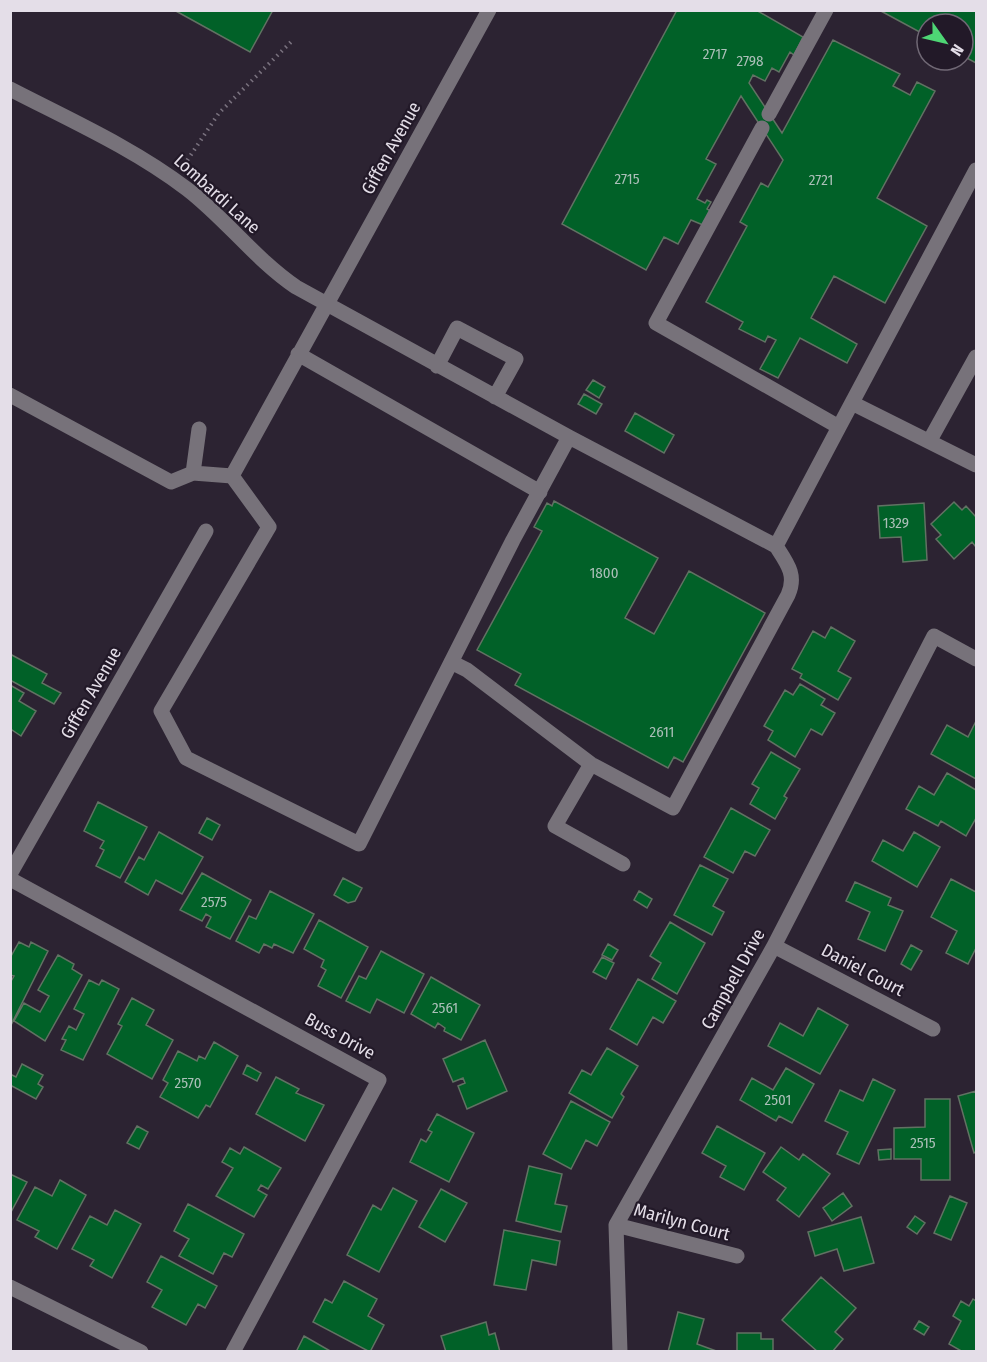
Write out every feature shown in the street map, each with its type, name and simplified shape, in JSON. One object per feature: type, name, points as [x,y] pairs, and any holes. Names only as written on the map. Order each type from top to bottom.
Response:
[{"type":"street","name":"Giffen Avenue","points":[[232,476],[489,10]]},
{"type":"street","points":[[826,10],[656,323],[839,428]]},
{"type":"street","name":"Lombardi Lane","points":[[10,89],[154,164],[205,205],[271,270],[327,304],[437,366],[776,546]]},
{"type":"street","points":[[451,662],[467,670],[591,764],[673,808],[792,585],[792,572],[776,546],[976,170]]},
{"type":"street","points":[[437,366],[457,328],[516,359],[495,397]]},
{"type":"street","points":[[298,354],[540,492]]},
{"type":"street","points":[[930,440],[976,357]]},
{"type":"street","points":[[10,395],[171,482],[193,473],[232,476],[269,527],[177,679],[161,711],[186,758],[360,844],[383,794],[513,540],[569,437]]},
{"type":"street","points":[[852,403],[976,465]]},
{"type":"street","points":[[193,473],[199,429]]},
{"type":"street","name":"Giffen Avenue","points":[[10,877],[206,531]]},
{"type":"street","name":"Campbell Drive","points":[[616,1225],[774,946],[934,636],[976,659]]},
{"type":"street","points":[[591,764],[555,826],[623,864]]},
{"type":"street","name":"Buss Drive","points":[[10,877],[380,1080],[233,1352]]},
{"type":"street","name":"Daniel Court","points":[[774,946],[933,1029]]},
{"type":"street","points":[[616,1225],[620,1352]]},
{"type":"street","name":"Marilyn Court","points":[[616,1225],[737,1256]]},
{"type":"street","points":[[10,1287],[141,1352]]},
{"type":"path","points":[[182,168],[219,113],[293,40]]},
{"type":"building","points":[[174,10],[273,10],[250,52]]},
{"type":"building","points":[[677,10],[756,10],[803,37],[794,55],[790,52],[779,72],[772,68],[765,81],[753,75],[749,83],[782,133],[833,40],[900,74],[893,86],[910,95],[917,82],[935,91],[877,198],[927,226],[885,303],[834,276],[811,318],[857,344],[847,363],[800,338],[778,378],[760,369],[776,340],[768,336],[765,342],[739,329],[743,322],[706,302],[747,226],[740,222],[761,183],[768,187],[783,160],[741,96],[706,159],[716,164],[697,199],[705,203],[707,200],[711,202],[707,209],[711,211],[703,225],[691,220],[678,244],[664,237],[646,270],[562,224]]},
{"type":"building","points":[[879,10],[976,10],[976,63],[975,12],[915,12],[915,30]]},
{"type":"building","points":[[593,380],[605,387],[599,398],[586,390]]},
{"type":"building","points":[[584,394],[602,404],[596,414],[578,404]]},
{"type":"building","points":[[635,413],[674,435],[664,453],[625,431]]},
{"type":"building","points":[[554,501],[658,558],[625,618],[654,634],[689,571],[765,613],[683,762],[674,757],[668,768],[515,685],[521,674],[477,650],[542,531],[534,527],[547,503],[552,506]]},
{"type":"building","points":[[954,502],[962,510],[966,506],[976,517],[976,547],[972,542],[954,559],[936,539],[941,535],[931,524]]},
{"type":"building","points":[[924,503],[927,560],[903,562],[901,537],[880,538],[878,506]]},
{"type":"building","points":[[831,627],[855,641],[838,671],[851,678],[838,700],[800,678],[802,674],[792,669],[813,631],[825,638]]},
{"type":"building","points":[[10,654],[47,674],[42,683],[61,693],[54,704],[10,680]]},
{"type":"building","points":[[800,684],[825,699],[821,705],[835,713],[822,735],[811,729],[795,757],[768,740],[773,731],[764,726],[785,690],[793,695]]},
{"type":"building","points":[[10,685],[24,693],[19,701],[36,711],[21,736],[12,730],[10,733]]},
{"type":"building","points":[[976,721],[976,779],[931,754],[947,725],[968,737]]},
{"type":"building","points":[[771,752],[800,769],[784,796],[787,798],[775,819],[750,804],[759,788],[752,784]]},
{"type":"building","points":[[947,773],[976,790],[976,818],[966,836],[941,821],[938,826],[906,809],[919,786],[934,795]]},
{"type":"building","points":[[98,802],[147,827],[120,878],[96,866],[104,850],[100,848],[104,841],[84,831]]},
{"type":"building","points":[[731,808],[770,830],[755,856],[745,851],[733,873],[704,857]]},
{"type":"building","points":[[207,818],[220,825],[212,840],[199,833]]},
{"type":"building","points":[[159,832],[203,857],[182,894],[156,880],[148,895],[125,882],[139,857],[144,860]]},
{"type":"building","points":[[914,832],[940,847],[917,887],[872,861],[883,840],[903,851]]},
{"type":"building","points":[[700,865],[728,879],[713,906],[724,912],[712,935],[674,915]]},
{"type":"building","points":[[202,873],[251,900],[230,939],[206,927],[211,917],[206,914],[202,921],[180,910]]},
{"type":"building","points":[[343,878],[362,888],[355,901],[348,903],[334,895]]},
{"type":"building","points":[[951,879],[976,892],[976,948],[968,964],[946,953],[957,931],[931,917]]},
{"type":"building","points":[[855,882],[891,898],[888,905],[903,911],[885,951],[858,939],[870,912],[846,901]]},
{"type":"building","points":[[270,891],[314,914],[293,953],[274,944],[272,948],[264,944],[259,953],[236,941],[249,916],[256,919]]},
{"type":"building","points":[[639,891],[652,899],[647,908],[634,900]]},
{"type":"building","points":[[319,920],[368,947],[341,998],[318,986],[326,970],[321,967],[324,960],[304,949]]},
{"type":"building","points":[[670,922],[705,943],[677,994],[652,979],[661,963],[650,956]]},
{"type":"building","points":[[19,942],[29,947],[31,942],[48,951],[12,1023],[10,983],[14,976],[10,975],[10,958]]},
{"type":"building","points":[[608,944],[618,950],[612,960],[602,955]]},
{"type":"building","points":[[911,945],[922,951],[911,970],[901,964]]},
{"type":"building","points":[[381,951],[424,974],[404,1013],[377,999],[370,1013],[346,1001],[359,976],[366,979]]},
{"type":"building","points":[[58,955],[74,964],[72,969],[82,975],[45,1041],[14,1021],[24,1003],[40,1012],[49,996],[38,990]]},
{"type":"building","points":[[602,957],[614,963],[606,979],[593,972]]},
{"type":"building","points":[[431,977],[480,1005],[461,1040],[444,1031],[445,1028],[438,1023],[435,1028],[411,1014]]},
{"type":"building","points":[[638,979],[676,1001],[663,1023],[653,1017],[637,1045],[610,1029]]},
{"type":"building","points":[[89,980],[99,985],[102,980],[119,989],[83,1060],[61,1050],[66,1040],[62,1039],[69,1026],[76,1030],[84,1014],[74,1009]]},
{"type":"building","points":[[132,998],[154,1010],[146,1025],[173,1040],[152,1079],[107,1054],[122,1026],[118,1024]]},
{"type":"building","points":[[818,1008],[848,1025],[820,1074],[768,1046],[780,1023],[803,1036]]},
{"type":"building","points":[[485,1040],[507,1091],[467,1109],[458,1086],[465,1083],[463,1078],[453,1082],[443,1059]]},
{"type":"building","points":[[214,1042],[238,1056],[210,1107],[206,1105],[198,1118],[160,1097],[168,1083],[163,1080],[178,1051],[197,1061],[199,1056],[205,1059]]},
{"type":"building","points":[[607,1048],[638,1066],[621,1094],[624,1097],[612,1118],[569,1093],[582,1070],[591,1075]]},
{"type":"building","points":[[22,1064],[43,1075],[38,1084],[43,1087],[36,1099],[12,1086],[10,1089],[10,1074],[16,1077]]},
{"type":"building","points":[[247,1065],[261,1073],[257,1081],[243,1074]]},
{"type":"building","points":[[786,1068],[814,1084],[792,1123],[779,1116],[776,1121],[740,1100],[752,1078],[773,1090]]},
{"type":"building","points":[[276,1077],[299,1089],[296,1093],[324,1105],[305,1141],[256,1114]]},
{"type":"building","points":[[873,1079],[895,1090],[859,1164],[837,1154],[848,1132],[825,1121],[840,1090],[863,1101]]},
{"type":"building","points":[[976,1091],[976,1152],[974,1153],[958,1096]]},
{"type":"building","points":[[925,1099],[950,1099],[950,1180],[921,1180],[921,1159],[894,1159],[894,1128],[925,1127]]},
{"type":"building","points":[[571,1101],[610,1122],[597,1146],[586,1140],[571,1169],[543,1154]]},
{"type":"building","points":[[437,1114],[474,1133],[449,1182],[410,1162],[421,1139],[426,1142],[432,1132],[428,1130]]},
{"type":"building","points":[[137,1126],[148,1132],[139,1149],[127,1143]]},
{"type":"building","points":[[717,1126],[765,1153],[744,1190],[720,1177],[726,1166],[702,1153]]},
{"type":"building","points":[[244,1147],[281,1168],[268,1189],[261,1185],[258,1190],[267,1195],[254,1217],[216,1196],[233,1168],[222,1162],[230,1148],[240,1154]]},
{"type":"building","points":[[781,1147],[799,1160],[803,1154],[830,1174],[799,1217],[777,1200],[786,1188],[763,1172]]},
{"type":"building","points":[[891,1149],[891,1159],[879,1160],[878,1150]]},
{"type":"building","points":[[529,1166],[562,1174],[555,1204],[567,1206],[561,1232],[516,1221]]},
{"type":"building","points":[[10,1174],[27,1182],[10,1214]]},
{"type":"building","points":[[60,1180],[86,1195],[57,1249],[35,1237],[39,1231],[17,1220],[35,1187],[52,1196]]},
{"type":"building","points":[[393,1188],[417,1201],[379,1272],[347,1255],[373,1205],[381,1210]]},
{"type":"building","points":[[441,1189],[467,1203],[445,1242],[419,1227]]},
{"type":"building","points":[[843,1193],[852,1206],[832,1221],[823,1208]]},
{"type":"building","points":[[950,1196],[967,1203],[951,1240],[934,1233]]},
{"type":"building","points":[[188,1204],[244,1234],[232,1257],[224,1253],[213,1274],[179,1256],[189,1239],[174,1231]]},
{"type":"building","points":[[115,1210],[141,1224],[112,1278],[90,1266],[94,1260],[72,1249],[90,1216],[107,1225]]},
{"type":"building","points":[[915,1216],[925,1223],[917,1234],[907,1227]]},
{"type":"building","points":[[861,1217],[874,1263],[844,1271],[837,1249],[815,1256],[808,1232]]},
{"type":"building","points":[[504,1230],[560,1241],[556,1265],[532,1260],[526,1290],[494,1285]]},
{"type":"building","points":[[161,1256],[217,1286],[205,1308],[198,1304],[186,1325],[152,1307],[162,1290],[147,1282]]},
{"type":"building","points":[[821,1277],[856,1308],[835,1332],[843,1339],[832,1352],[818,1352],[782,1320]]},
{"type":"building","points":[[344,1281],[377,1299],[368,1316],[384,1325],[370,1352],[313,1322],[325,1299],[332,1303]]},
{"type":"building","points":[[973,1299],[976,1301],[976,1352],[963,1352],[949,1344],[961,1321],[953,1316],[961,1301],[969,1306]]},
{"type":"building","points":[[678,1312],[704,1319],[697,1344],[719,1352],[668,1352]]},
{"type":"building","points":[[919,1321],[929,1327],[924,1335],[914,1329]]},
{"type":"building","points":[[486,1322],[489,1335],[495,1333],[500,1352],[446,1352],[441,1336]]},
{"type":"building","points":[[737,1333],[761,1333],[761,1339],[773,1339],[773,1352],[737,1352]]},
{"type":"building","points":[[304,1336],[332,1352],[296,1352]]}]
